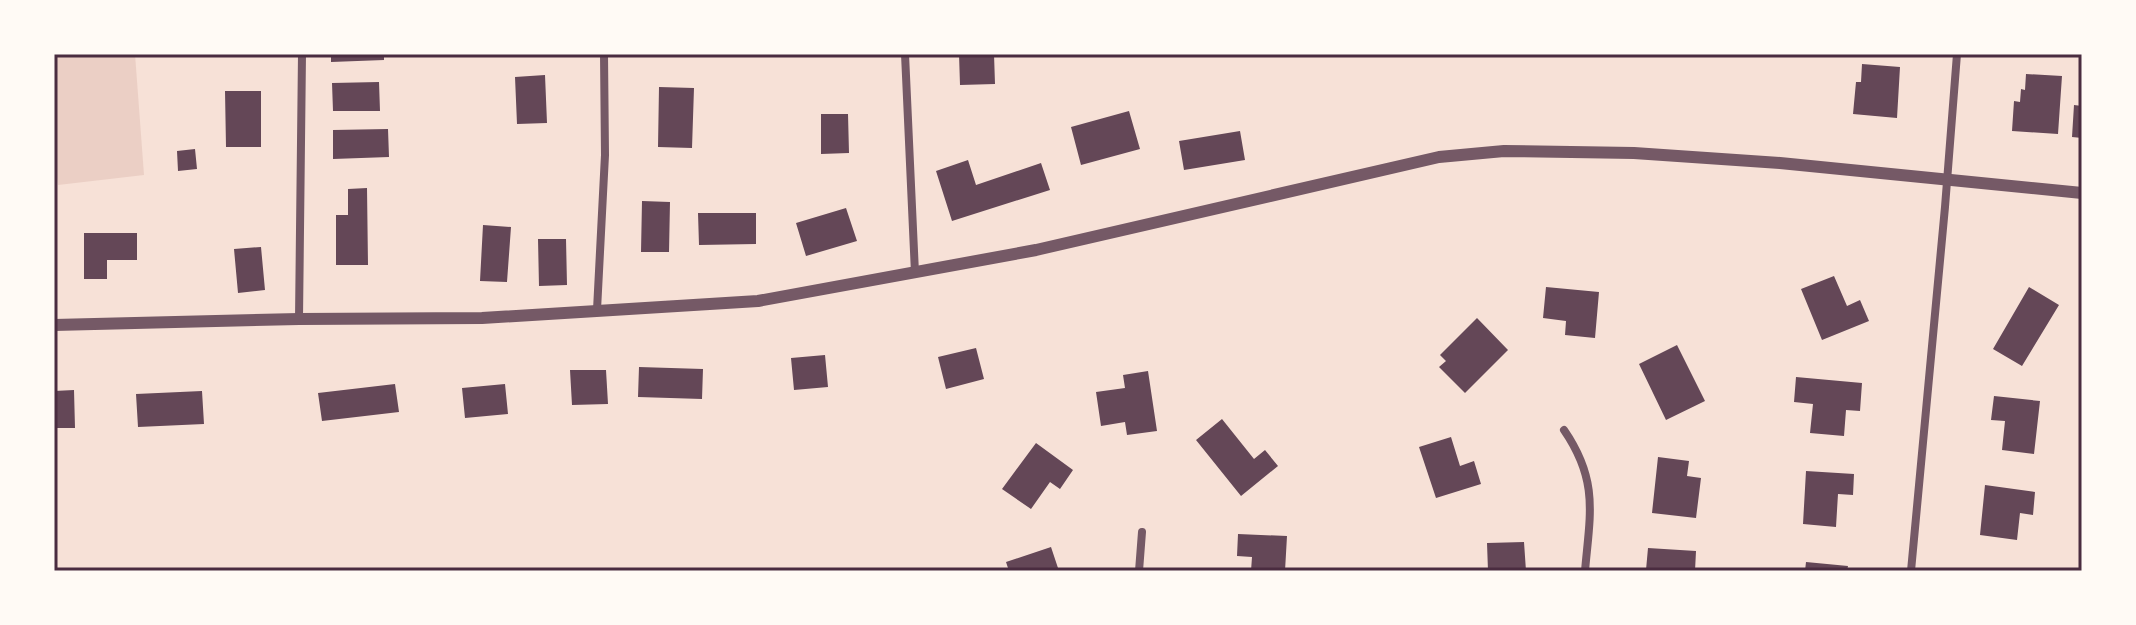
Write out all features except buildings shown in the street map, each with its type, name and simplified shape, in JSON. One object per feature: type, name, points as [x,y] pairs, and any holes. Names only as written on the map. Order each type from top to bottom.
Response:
[{"type":"street","points":[[299,319],[302,54]]},
{"type":"street","points":[[597,310],[605,155],[604,54]]},
{"type":"street","points":[[905,54],[915,273]]},
{"type":"street","points":[[1911,571],[1957,54]]},
{"type":"street","points":[[54,325],[482,318],[758,301],[1036,250],[1439,157],[1504,151],[1634,153],[1780,163],[2082,193]]},
{"type":"street","points":[[1564,430],[1585,467],[1590,486],[1585,571]]},
{"type":"street","points":[[1139,571],[1142,532]]},
{"type":"shaded area","points":[[54,54],[135,54],[144,175],[58,185],[54,157]]}]
